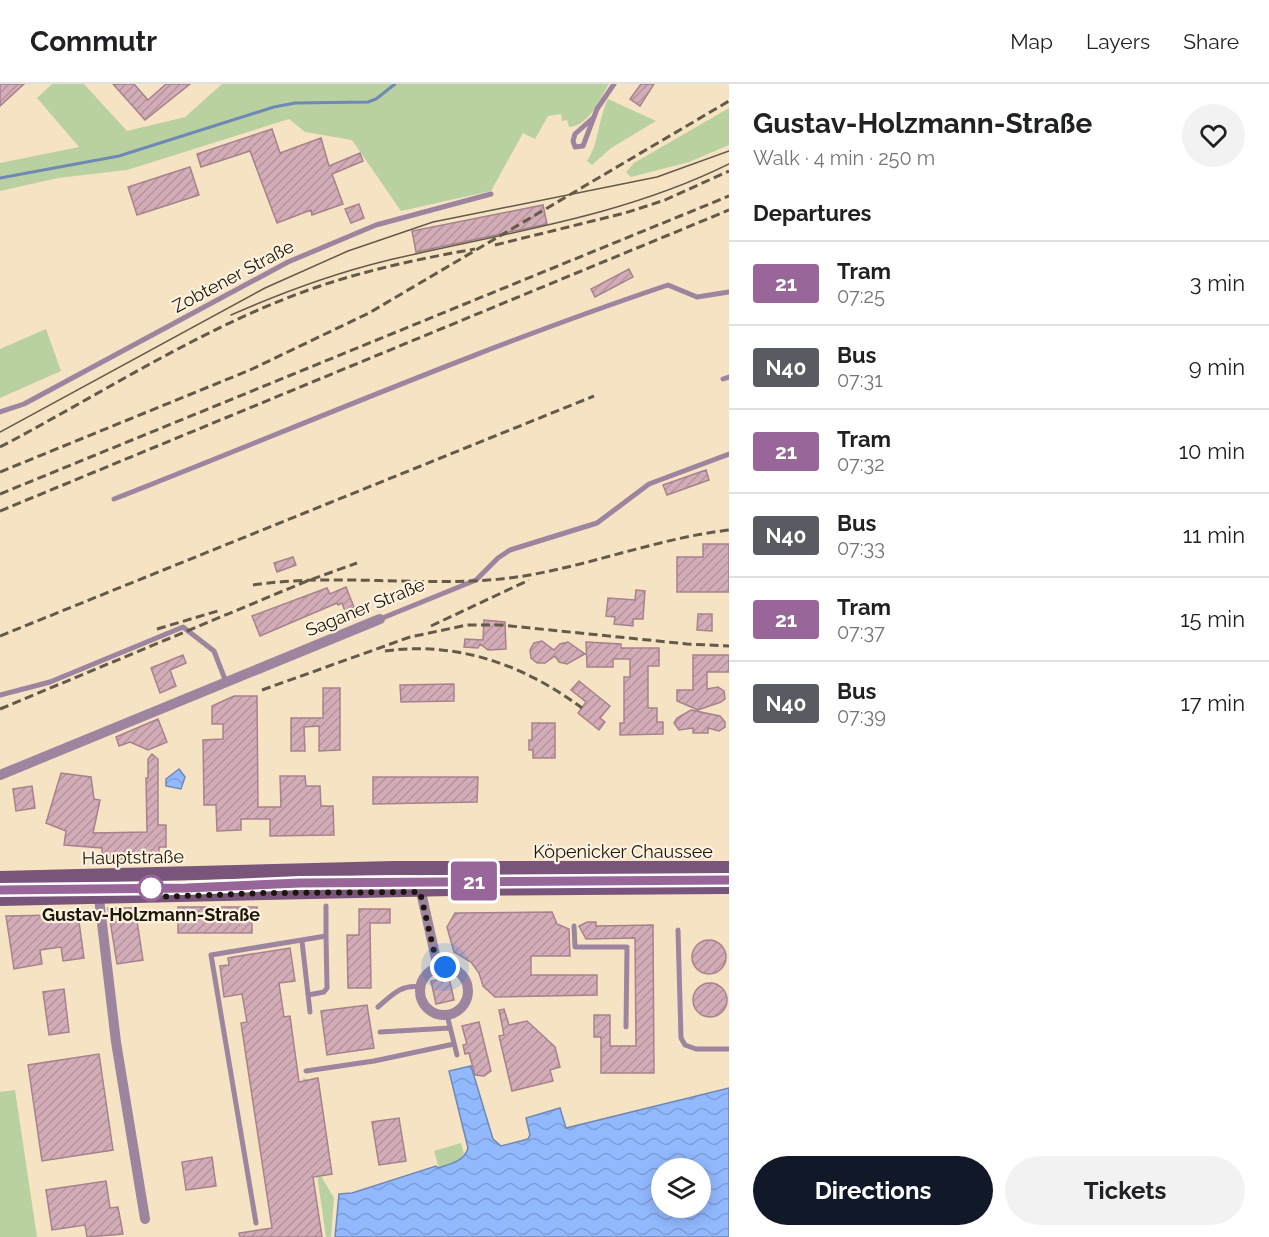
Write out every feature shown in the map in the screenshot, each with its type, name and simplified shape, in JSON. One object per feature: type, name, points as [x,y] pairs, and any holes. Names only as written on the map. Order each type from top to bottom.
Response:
[{"type":"main road","name":"Köpenicker Chaussee","points":[[266,871],[729,868]]},
{"type":"main road","name":"Hauptstraße","points":[[0,878],[266,871]]},
{"type":"main road","points":[[0,899],[99,898],[97,875]]},
{"type":"main road","name":"Köpenicker Chaussee","points":[[99,898],[729,887]]},
{"type":"street","name":"Saganer Straße","points":[[0,775],[380,619]]},
{"type":"street","points":[[421,869],[420,892],[438,968]]},
{"type":"street","points":[[99,898],[116,1042],[146,1220]]},
{"type":"street","points":[[445,967],[460,973],[468,986],[465,1002],[454,1013],[447,1015],[439,1015],[426,1008],[420,994],[420,987],[426,975],[438,968],[445,967]]},
{"type":"lane","points":[[593,118],[573,137],[575,147],[581,148],[585,142],[593,118],[614,84]]},
{"type":"lane","name":"Zobtener Straße","points":[[0,412],[24,404],[288,262],[337,240],[405,216],[491,195]]},
{"type":"lane","points":[[114,499],[495,347],[668,285],[697,297],[729,292]]},
{"type":"lane","name":"Saganer Straße","points":[[380,619],[476,580],[498,558],[510,550],[597,523],[649,484],[729,454]]},
{"type":"lane","points":[[0,695],[50,682],[183,627],[214,651],[226,682]]},
{"type":"lane","points":[[308,995],[324,992],[327,988],[326,906]]},
{"type":"lane","points":[[574,926],[574,947],[627,947],[626,1027]]},
{"type":"lane","points":[[678,930],[681,1038],[685,1045],[696,1049],[729,1049]]},
{"type":"lane","points":[[256,1223],[211,955],[326,936]]},
{"type":"lane","points":[[302,941],[310,1012]]},
{"type":"lane","points":[[378,1007],[401,988],[409,985],[420,987]]},
{"type":"lane","points":[[447,1015],[457,1055]]},
{"type":"lane","points":[[380,1032],[450,1028]]},
{"type":"lane","points":[[306,1071],[374,1061],[454,1044]]},
{"type":"green space","points":[[52,84],[84,84],[127,131],[185,117],[222,84],[609,84],[593,111],[576,126],[569,127],[567,120],[562,121],[561,114],[548,116],[535,139],[523,133],[491,191],[401,211],[352,140],[305,132],[289,119],[127,170],[58,178],[0,191],[0,163],[79,147],[37,98]]},
{"type":"green space","points":[[608,99],[656,121],[611,148],[592,165],[587,161],[594,147]]},
{"type":"green space","points":[[729,108],[729,145],[689,162],[631,177],[626,172],[634,163]]},
{"type":"green space","points":[[46,329],[61,371],[0,398],[0,349]]},
{"type":"green space","points":[[303,1077],[307,1080],[321,1176],[334,1198],[331,1237],[326,1237]]},
{"type":"green space","points":[[15,1090],[37,1237],[0,1237],[0,1092]]},
{"type":"green space","points":[[461,1143],[464,1154],[457,1162],[439,1168],[434,1151]]},
{"type":"water","points":[[179,769],[185,777],[181,789],[166,786],[166,779]]},
{"type":"water","points":[[471,1066],[493,1139],[501,1146],[528,1139],[530,1135],[526,1118],[560,1108],[566,1128],[729,1088],[729,1237],[335,1237],[339,1194],[352,1193],[436,1166],[438,1168],[456,1162],[468,1148],[449,1071]]},
{"type":"building","points":[[0,84],[24,84],[0,106]]},
{"type":"building","points":[[113,84],[134,84],[148,100],[166,84],[190,84],[145,120]]},
{"type":"building","points":[[641,84],[654,84],[640,106],[630,99]]},
{"type":"building","points":[[272,129],[280,153],[321,138],[329,166],[360,153],[363,161],[332,174],[343,204],[312,215],[311,210],[277,223],[250,151],[201,167],[197,154]]},
{"type":"building","points":[[190,167],[199,195],[137,215],[128,187]]},
{"type":"building","points":[[359,204],[364,218],[351,223],[345,209]]},
{"type":"building","points":[[543,205],[547,224],[416,252],[412,231]]},
{"type":"building","points":[[629,269],[633,277],[595,297],[591,289]]},
{"type":"building","points":[[706,470],[709,480],[667,495],[663,485]]},
{"type":"building","points":[[703,544],[729,544],[729,592],[677,592],[677,557],[703,557]]},
{"type":"building","points":[[293,557],[296,565],[277,572],[274,563]]},
{"type":"building","points":[[346,587],[354,607],[345,611],[342,603],[338,605],[337,603],[260,636],[252,616],[327,588],[330,594]]},
{"type":"building","points":[[636,590],[645,591],[643,619],[633,619],[633,626],[614,624],[615,617],[606,616],[608,598],[635,600]]},
{"type":"building","points":[[698,614],[712,614],[712,631],[697,630]]},
{"type":"building","points":[[484,620],[505,622],[506,649],[488,650],[480,644],[478,648],[464,647],[465,639],[483,640]]},
{"type":"building","points":[[542,641],[554,650],[560,644],[568,642],[585,654],[567,664],[559,662],[555,656],[545,663],[537,663],[531,658],[530,650],[534,643]]},
{"type":"building","points":[[586,642],[621,644],[621,648],[659,648],[659,666],[648,666],[648,708],[657,708],[657,722],[663,722],[663,734],[620,735],[620,723],[624,723],[624,677],[630,677],[630,659],[613,659],[613,667],[587,667]]},
{"type":"building","points":[[183,655],[186,663],[170,670],[176,686],[160,693],[151,668]]},
{"type":"building","points":[[693,655],[729,655],[729,672],[707,672],[707,689],[718,687],[724,691],[725,699],[698,710],[677,701],[677,690],[693,690]]},
{"type":"building","points":[[579,681],[610,706],[600,718],[605,722],[599,730],[578,713],[586,702],[571,690]]},
{"type":"building","points":[[454,684],[454,701],[401,702],[400,685]]},
{"type":"building","points":[[323,688],[340,688],[340,750],[319,751],[319,726],[304,727],[305,751],[291,751],[291,718],[323,718]]},
{"type":"building","points":[[234,696],[257,696],[258,807],[281,807],[280,776],[305,776],[306,786],[320,786],[321,806],[333,806],[334,835],[270,836],[270,819],[241,819],[241,830],[217,831],[216,805],[204,805],[203,740],[223,739],[223,724],[212,724],[212,706]]},
{"type":"building","points":[[691,710],[720,716],[725,722],[725,727],[719,731],[708,728],[708,733],[693,733],[693,728],[679,730],[674,723],[677,718]]},
{"type":"building","points":[[158,719],[167,742],[148,750],[130,742],[119,746],[116,737]]},
{"type":"building","points":[[532,723],[555,723],[555,758],[533,758],[533,750],[529,750],[529,740],[532,740]]},
{"type":"building","points":[[152,754],[158,759],[158,825],[166,825],[166,847],[159,847],[159,859],[102,859],[102,848],[64,845],[66,831],[46,823],[61,773],[91,777],[94,799],[100,800],[93,833],[147,832],[146,778],[148,778],[148,759]]},
{"type":"building","points":[[373,777],[478,777],[477,802],[373,804]]},
{"type":"building","points":[[32,786],[35,808],[16,811],[13,789]]},
{"type":"building","points":[[178,907],[257,907],[256,921],[252,921],[252,933],[178,933]]},
{"type":"building","points":[[108,908],[135,908],[143,960],[117,964]]},
{"type":"building","points":[[359,909],[390,909],[390,923],[370,923],[371,988],[348,988],[347,935],[359,935]]},
{"type":"building","points":[[552,912],[557,924],[569,929],[570,956],[531,956],[531,975],[597,975],[597,995],[495,997],[483,986],[479,973],[471,962],[454,952],[447,927],[455,913]]},
{"type":"building","points":[[57,915],[57,919],[78,915],[84,958],[63,961],[61,947],[40,950],[42,964],[14,969],[6,916]]},
{"type":"building","points":[[587,922],[596,922],[596,926],[653,925],[654,1073],[601,1073],[601,1037],[594,1037],[594,1015],[610,1015],[610,1046],[636,1046],[635,938],[586,939],[579,926]]},
{"type":"building","points":[[709,940],[721,945],[726,957],[721,969],[709,974],[697,969],[692,957],[697,945]]},
{"type":"building","points":[[290,948],[295,981],[279,983],[284,1017],[290,1016],[299,1082],[318,1078],[332,1174],[313,1177],[322,1237],[240,1237],[239,1233],[272,1228],[241,1023],[247,1022],[242,994],[224,997],[220,966],[229,965],[228,958]]},
{"type":"building","points":[[449,977],[454,1000],[436,1004],[431,981]]},
{"type":"building","points":[[710,983],[722,988],[727,1000],[722,1012],[710,1017],[698,1012],[693,1000],[698,988]]},
{"type":"building","points":[[64,989],[69,1032],[49,1035],[43,992]]},
{"type":"building","points":[[367,1005],[374,1048],[327,1055],[321,1011]]},
{"type":"building","points":[[504,1009],[509,1025],[527,1021],[555,1047],[560,1067],[550,1070],[553,1081],[512,1091],[499,1036],[504,1035],[499,1010]]},
{"type":"building","points":[[479,1022],[491,1071],[484,1076],[475,1075],[469,1053],[465,1054],[463,1045],[467,1044],[462,1026]]},
{"type":"building","points":[[99,1054],[113,1150],[42,1161],[28,1065]]},
{"type":"building","points":[[399,1118],[406,1161],[379,1165],[372,1122]]},
{"type":"building","points":[[212,1157],[216,1186],[186,1190],[182,1162]]},
{"type":"building","points":[[106,1181],[110,1208],[118,1207],[123,1234],[87,1237],[85,1225],[52,1230],[46,1190]]},
{"type":"waterway","points":[[0,178],[119,156],[274,107],[295,103],[368,102],[376,99],[395,84]]},
{"type":"tram line","points":[[0,432],[265,288],[348,251],[433,222],[657,177],[729,151]]},
{"type":"tram line","points":[[231,315],[307,285],[365,266],[560,222],[646,198],[688,183],[729,164]]},
{"type":"tram line","points":[[0,886],[729,874]]},
{"type":"tram line","name":"21","points":[[0,890],[186,888],[282,883],[729,880]]},
{"type":"railway","points":[[0,472],[250,370],[369,313],[729,101]]},
{"type":"railway","points":[[495,245],[625,213],[665,200],[729,171]]},
{"type":"railway","points":[[0,494],[729,196]]},
{"type":"railway","points":[[0,511],[729,210]]},
{"type":"railway","points":[[0,447],[157,360],[237,319],[320,286],[358,274],[475,249]]},
{"type":"railway","points":[[0,636],[594,396]]},
{"type":"railway","points":[[253,585],[315,580],[439,582],[501,579],[558,569],[671,540],[729,530]]},
{"type":"railway","points":[[0,709],[307,581],[357,563]]},
{"type":"railway","points":[[431,626],[529,580]]},
{"type":"railway","points":[[157,629],[221,610]]},
{"type":"railway","points":[[262,690],[410,637],[467,625],[501,625],[687,644],[729,646]]},
{"type":"railway","points":[[385,651],[438,650],[464,653],[489,660],[513,668],[537,680],[582,708]]},
{"type":"place","name":"Gustav-Holzmann-Straße","points":[[151,888]]},
{"type":"route","points":[[151,888],[154,897],[266,893],[420,892],[438,968],[445,967]]}]
